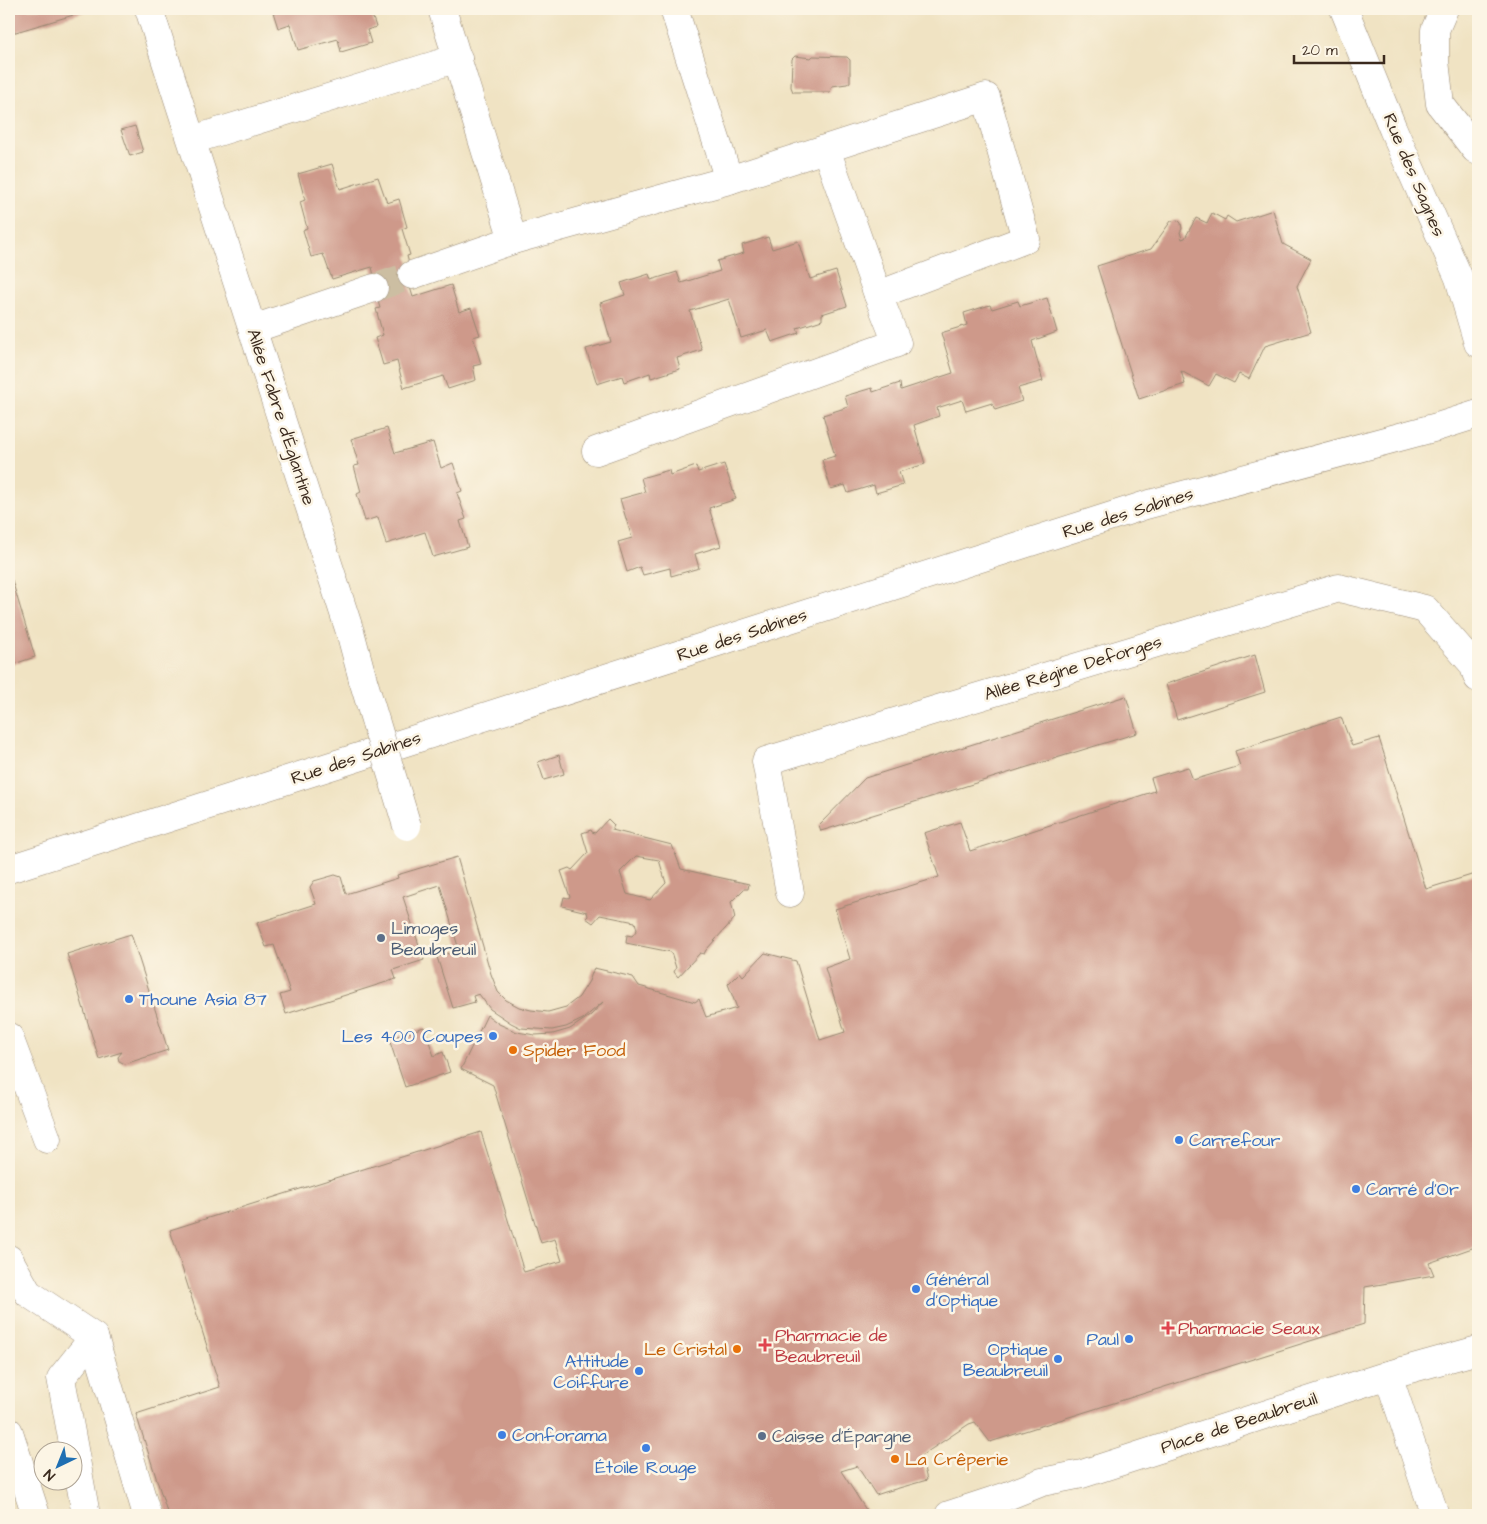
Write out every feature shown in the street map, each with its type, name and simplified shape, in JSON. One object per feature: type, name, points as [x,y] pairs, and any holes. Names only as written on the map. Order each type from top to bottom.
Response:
[{"type":"street","name":"Allée Fabre d'Églantine","points":[[149,9],[351,636],[407,826]]},
{"type":"street","points":[[442,9],[513,240]]},
{"type":"street","points":[[674,9],[729,180]]},
{"type":"street","name":"Rue des Sagnes","points":[[1344,9],[1393,128],[1459,278],[1478,343]]},
{"type":"street","points":[[1444,9],[1435,30],[1435,61],[1440,104],[1478,151]]},
{"type":"street","points":[[192,140],[458,58]]},
{"type":"street","points":[[412,275],[513,240],[729,180],[986,97],[1026,239],[878,295]]},
{"type":"street","points":[[596,451],[897,344],[826,149]]},
{"type":"street","points":[[252,329],[374,288]]},
{"type":"street","name":"Rue des Sabines","points":[[9,869],[1146,506],[1437,427],[1478,414]]},
{"type":"street","name":"Allée Régine Deforges","points":[[790,893],[766,761],[1339,588],[1425,609],[1473,664],[1478,678]]},
{"type":"street","points":[[9,1037],[47,1139]]},
{"type":"street","points":[[9,1259],[28,1293],[94,1337],[147,1515]]},
{"type":"street","points":[[86,1515],[61,1378],[94,1337]]},
{"type":"street","name":"Place de Beaubreuil","points":[[949,1515],[1008,1496],[1042,1482],[1082,1474],[1388,1375],[1478,1350]]},
{"type":"street","points":[[1388,1375],[1435,1515]]},
{"type":"street","points":[[9,1432],[36,1515]]},
{"type":"building","points":[[9,9],[86,9],[87,11],[9,34]]},
{"type":"building","points":[[272,9],[370,9],[376,27],[367,30],[371,43],[341,52],[338,39],[298,50],[290,24],[278,28]]},
{"type":"building","points":[[795,56],[811,58],[813,56],[847,57],[850,60],[850,82],[832,86],[830,92],[793,92],[791,87],[792,59]]},
{"type":"building","points":[[135,126],[143,152],[130,156],[121,130]]},
{"type":"building","points":[[332,164],[340,189],[378,177],[387,203],[399,199],[407,227],[402,229],[410,255],[407,256],[412,275],[409,284],[413,297],[451,285],[459,312],[471,308],[480,335],[473,337],[481,364],[473,366],[476,380],[448,389],[443,376],[404,388],[397,361],[383,365],[375,338],[383,335],[376,309],[380,308],[371,278],[374,276],[372,267],[332,279],[323,254],[311,257],[303,230],[307,228],[300,202],[305,200],[298,174]]},
{"type":"building","points":[[1273,210],[1283,244],[1311,259],[1297,286],[1311,332],[1265,346],[1249,379],[1239,374],[1234,383],[1216,374],[1209,386],[1181,371],[1185,384],[1139,399],[1097,266],[1151,249],[1171,221],[1178,220],[1181,223],[1182,229],[1180,232],[1182,239],[1185,238],[1196,218],[1207,223],[1212,213],[1225,220],[1227,216],[1236,222]]},
{"type":"building","points":[[768,237],[772,249],[798,241],[810,279],[836,271],[847,306],[822,314],[822,320],[797,328],[799,333],[772,342],[767,330],[741,338],[729,299],[690,311],[702,350],[677,358],[680,369],[651,378],[650,373],[624,382],[622,376],[597,384],[586,349],[611,342],[600,303],[625,295],[621,283],[649,274],[651,280],[677,272],[681,283],[720,271],[717,261],[744,253],[742,245]]},
{"type":"building","points":[[1047,298],[1057,332],[1032,341],[1043,381],[1018,388],[1022,401],[995,410],[992,403],[966,411],[962,400],[937,408],[939,416],[914,425],[925,464],[899,472],[903,485],[876,493],[874,485],[848,493],[845,485],[831,489],[822,460],[835,456],[823,415],[848,407],[845,396],[872,388],[873,392],[900,383],[901,390],[953,373],[941,333],[967,325],[964,313],[990,305],[992,309],[1018,301],[1020,306]]},
{"type":"building","points":[[387,428],[395,453],[433,442],[441,468],[453,463],[462,491],[457,493],[466,519],[460,521],[468,547],[433,557],[425,532],[386,544],[378,517],[365,521],[357,494],[361,492],[354,466],[359,465],[351,439]]},
{"type":"building","points":[[724,464],[736,499],[709,508],[721,546],[695,554],[699,568],[671,576],[670,568],[643,575],[640,567],[627,572],[618,542],[632,538],[620,499],[645,492],[641,478],[669,470],[670,475],[696,466],[698,472]]},
{"type":"building","points":[[9,580],[12,580],[35,657],[11,665],[9,659]]},
{"type":"building","points":[[1255,655],[1265,692],[1177,720],[1166,684]]},
{"type":"building","points":[[1126,696],[1137,733],[821,831],[819,825],[865,778]]},
{"type":"building","points":[[1341,717],[1352,746],[1379,738],[1426,889],[1478,873],[1478,1246],[1429,1263],[1434,1275],[1365,1287],[1364,1324],[990,1442],[975,1422],[969,1424],[921,1456],[927,1480],[876,1495],[857,1466],[841,1471],[868,1513],[873,1515],[168,1515],[136,1414],[220,1387],[170,1230],[481,1132],[524,1272],[562,1261],[555,1239],[541,1243],[493,1085],[461,1069],[487,1015],[499,1024],[517,1032],[535,1035],[553,1034],[570,1029],[591,1015],[604,1001],[583,1019],[566,1027],[552,1030],[521,1028],[490,1009],[479,994],[473,996],[475,1002],[453,1008],[437,957],[459,950],[440,885],[403,897],[424,960],[393,970],[396,979],[286,1014],[280,995],[290,992],[274,945],[266,947],[257,923],[316,904],[310,887],[314,881],[335,875],[341,877],[346,894],[398,878],[397,875],[457,857],[498,992],[506,1000],[519,1007],[531,1010],[548,1012],[566,1007],[579,997],[589,981],[594,968],[633,977],[639,986],[695,1002],[699,999],[706,1017],[737,1008],[728,984],[740,972],[743,976],[765,953],[796,961],[820,1040],[845,1032],[825,968],[850,959],[835,909],[939,877],[924,833],[960,822],[970,851],[1155,791],[1151,778],[1188,767],[1193,780],[1240,766],[1235,751]]},
{"type":"building","points":[[559,755],[564,774],[544,780],[538,762]]},
{"type":"building","points":[[608,819],[614,825],[612,830],[672,845],[681,869],[749,884],[748,889],[744,889],[731,902],[735,918],[704,954],[700,953],[678,977],[674,972],[676,968],[671,952],[626,943],[627,935],[632,936],[637,930],[635,922],[600,915],[593,923],[586,918],[588,916],[587,912],[562,906],[564,897],[570,897],[561,871],[569,868],[572,870],[588,853],[582,833],[591,830],[595,833]],"holes":[[[636,856],[659,860],[666,883],[650,900],[627,894],[620,872]]]},
{"type":"building","name":"Thoune Asia 87","points":[[131,934],[168,1050],[125,1064],[119,1061],[118,1057],[122,1052],[99,1059],[67,954]]},
{"type":"building","points":[[424,1027],[434,1056],[443,1052],[450,1072],[405,1087],[389,1039]]},
{"type":"tunnel","points":[[374,288],[412,275]]},
{"type":"place","name":"Limoges Beaubreuil","points":[[381,938]]},
{"type":"place","name":"Thoune Asia 87","points":[[129,999]]},
{"type":"place","name":"Les 400 Coupes","points":[[493,1036]]},
{"type":"place","name":"Spider Food","points":[[513,1050]]},
{"type":"place","name":"Carrefour","points":[[1179,1140]]},
{"type":"place","name":"Carré d'Or","points":[[1356,1189]]},
{"type":"place","name":"Général d'Optique","points":[[916,1289]]},
{"type":"place","name":"Pharmacie Seaux","points":[[1168,1328]]},
{"type":"place","name":"Paul","points":[[1129,1339]]},
{"type":"place","name":"Pharmacie de Beaubreuil","points":[[765,1345]]},
{"type":"place","name":"Le Cristal","points":[[737,1349]]},
{"type":"place","name":"Optique Beaubreuil","points":[[1058,1359]]},
{"type":"place","name":"Attitude Coiffure","points":[[639,1371]]},
{"type":"place","name":"Conforama","points":[[502,1435]]},
{"type":"place","name":"Caisse d'Épargne","points":[[762,1436]]},
{"type":"place","name":"Étoile Rouge","points":[[646,1448]]},
{"type":"place","name":"La Crêperie","points":[[895,1459]]}]
